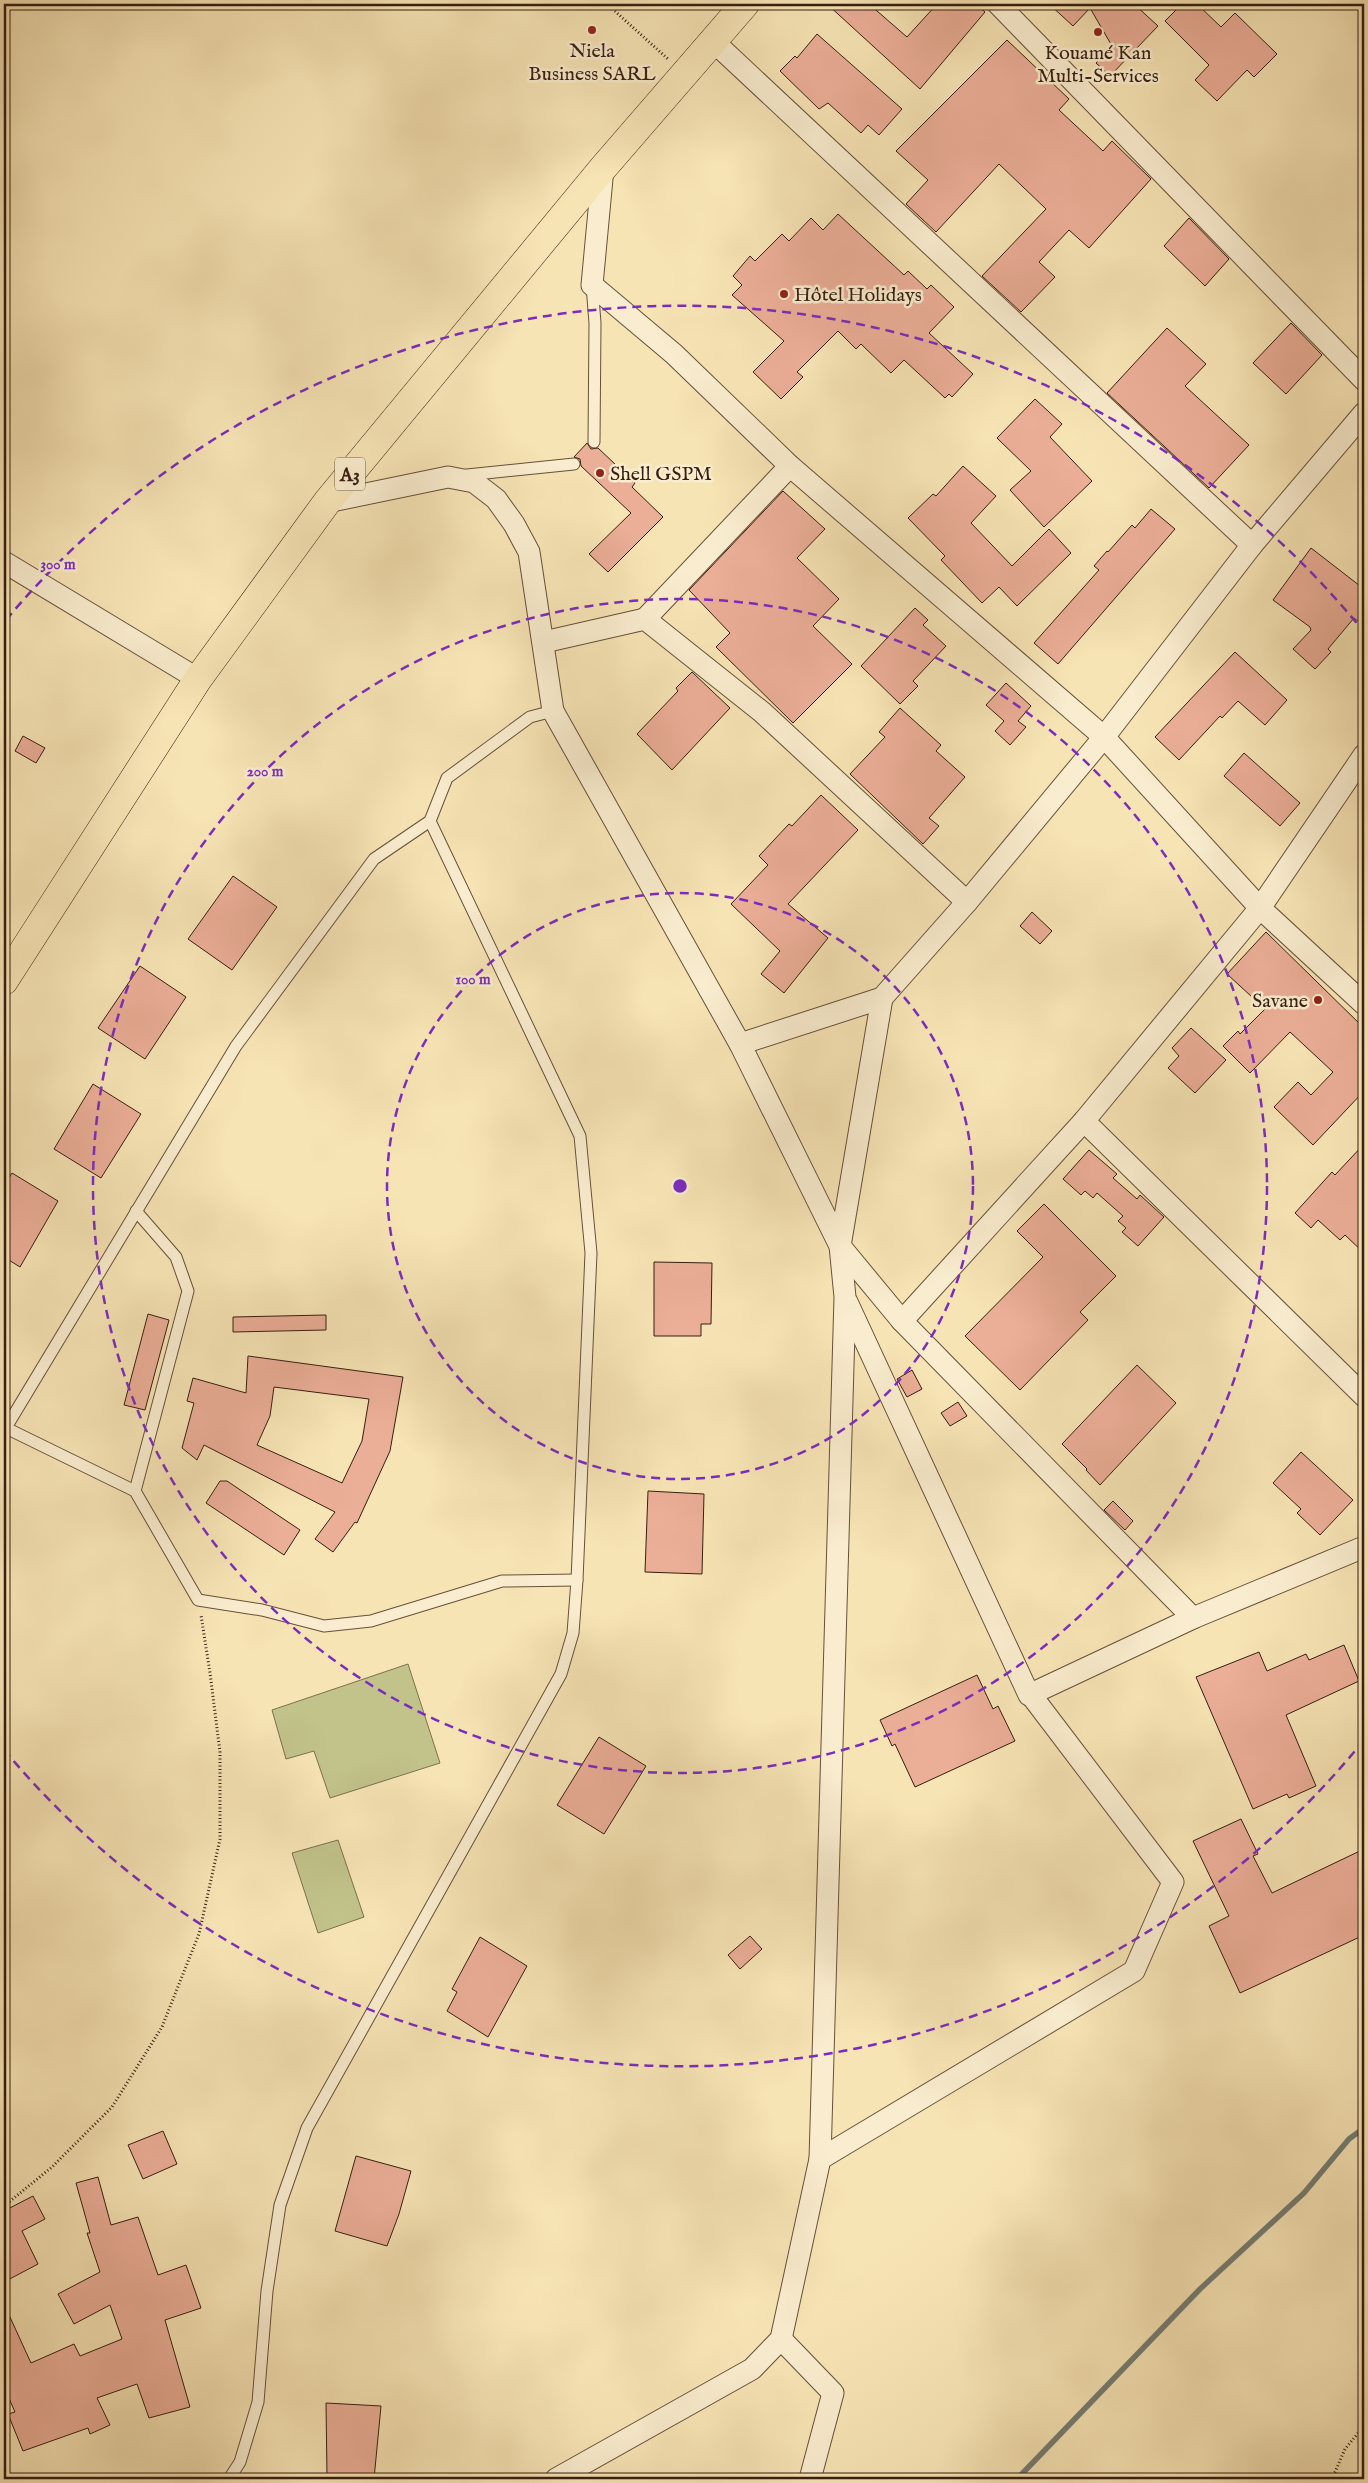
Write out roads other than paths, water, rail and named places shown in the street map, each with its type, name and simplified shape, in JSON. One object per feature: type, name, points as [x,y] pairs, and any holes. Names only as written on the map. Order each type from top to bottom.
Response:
[{"type":"highway","name":"A3","points":[[4,981],[198,679],[327,502],[603,168],[745,4]]},
{"type":"street","points":[[998,4],[1364,380]]},
{"type":"street","points":[[712,41],[1252,545]]},
{"type":"street","points":[[603,168],[592,285],[674,354],[790,466],[1104,737],[1260,908],[1364,1004]]},
{"type":"street","points":[[740,1044],[882,998],[967,902],[1104,737],[1252,545],[1361,423]]},
{"type":"street","points":[[544,642],[645,619],[790,466]]},
{"type":"street","points":[[327,502],[448,477],[474,482],[496,499],[514,524],[529,552],[553,711],[740,1044],[840,1246],[902,1321],[1193,1618]]},
{"type":"street","points":[[4,562],[198,679]]},
{"type":"street","points":[[645,619],[762,712],[967,902]]},
{"type":"street","points":[[902,1321],[1084,1121],[1260,908],[1364,755]]},
{"type":"street","points":[[556,2479],[752,2369],[781,2339],[820,2159],[845,1297],[840,1246],[882,998]]},
{"type":"street","points":[[1084,1121],[1364,1396]]},
{"type":"street","points":[[820,2159],[1134,1971],[1173,1882],[1031,1695],[1029,1695],[845,1297]]},
{"type":"street","points":[[1031,1695],[1193,1618],[1364,1547]]},
{"type":"street","points":[[781,2339],[833,2393],[810,2479]]},
{"type":"lane","points":[[592,285],[595,323],[594,442]]},
{"type":"lane","points":[[448,477],[574,464]]},
{"type":"lane","points":[[553,711],[530,717],[447,778],[430,821],[374,858],[236,1046],[5,1430],[135,1492],[198,1600],[262,1610],[324,1626],[371,1621],[502,1580],[577,1580]]},
{"type":"lane","points":[[230,2479],[240,2462],[258,2402],[267,2292],[280,2205],[307,2128],[561,1674],[573,1633],[591,1253],[580,1136],[430,821]]},
{"type":"lane","points":[[135,1492],[188,1291],[176,1257],[136,1211]]},
{"type":"waterway","points":[[1017,2479],[1200,2289],[1304,2193],[1349,2139],[1364,2128]]},
{"type":"place","name":"Niela Business SARL","points":[[592,30]]},
{"type":"place","name":"Kouamé Kan Multi-Services","points":[[1098,32]]},
{"type":"place","name":"Hôtel Holidays","points":[[784,294]]},
{"type":"place","name":"Shell GSPM","points":[[600,473]]},
{"type":"place","name":"Savane","points":[[1318,1000]]}]
